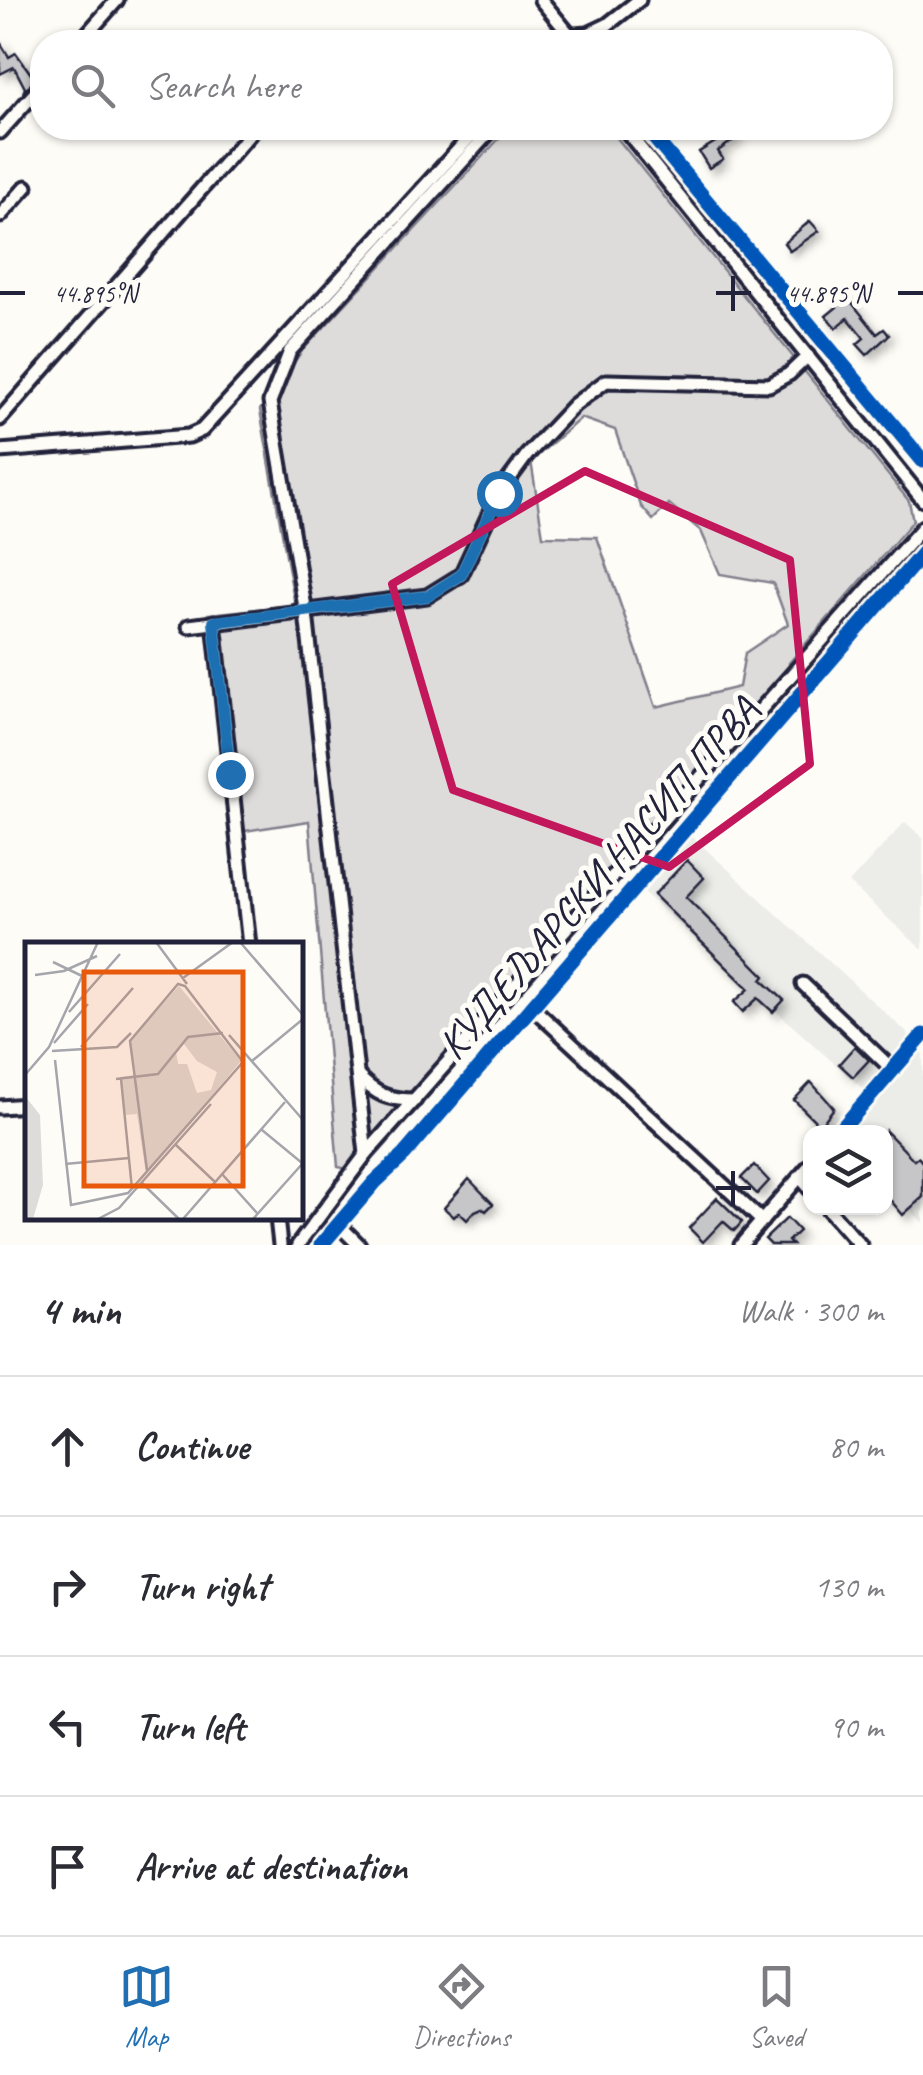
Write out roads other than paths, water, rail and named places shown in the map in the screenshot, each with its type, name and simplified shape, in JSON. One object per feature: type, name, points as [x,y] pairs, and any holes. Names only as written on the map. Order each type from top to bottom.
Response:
[{"type":"street","points":[[91,30],[118,0]]},
{"type":"street","points":[[541,0],[566,30]]},
{"type":"street","points":[[596,30],[639,0]]},
{"type":"street","points":[[0,132],[30,98]]},
{"type":"street","points":[[0,419],[244,140]]},
{"type":"street","points":[[0,451],[190,436],[202,430],[467,140]]},
{"type":"street","points":[[366,1154],[306,613],[270,402],[290,351],[482,140]]},
{"type":"street","points":[[634,140],[923,500]]},
{"type":"street","points":[[656,140],[923,460]]},
{"type":"street","points":[[0,216],[26,187]]},
{"type":"street","points":[[189,626],[428,596],[461,575],[499,493],[527,455],[574,405],[606,381],[769,385],[789,374],[808,356]]},
{"type":"street","points":[[298,1245],[366,1154],[923,527]]},
{"type":"street","name":"КУДЕЉАРСКИ НАСИП ПРВА","points":[[321,1245],[923,553]]},
{"type":"street","points":[[214,622],[249,942]]},
{"type":"street","points":[[803,984],[893,1070]]},
{"type":"street","points":[[532,1007],[762,1221]]},
{"type":"street","points":[[844,1125],[923,1035]]},
{"type":"street","points":[[358,1076],[373,1092],[394,1100],[416,1100]]},
{"type":"street","points":[[0,1107],[25,1105]]},
{"type":"street","points":[[741,1245],[803,1173]]},
{"type":"street","points":[[800,1177],[803,1181]]},
{"type":"street","points":[[833,1215],[860,1245]]},
{"type":"street","points":[[277,1220],[280,1245]]},
{"type":"street","points":[[339,1224],[359,1245]]}]
